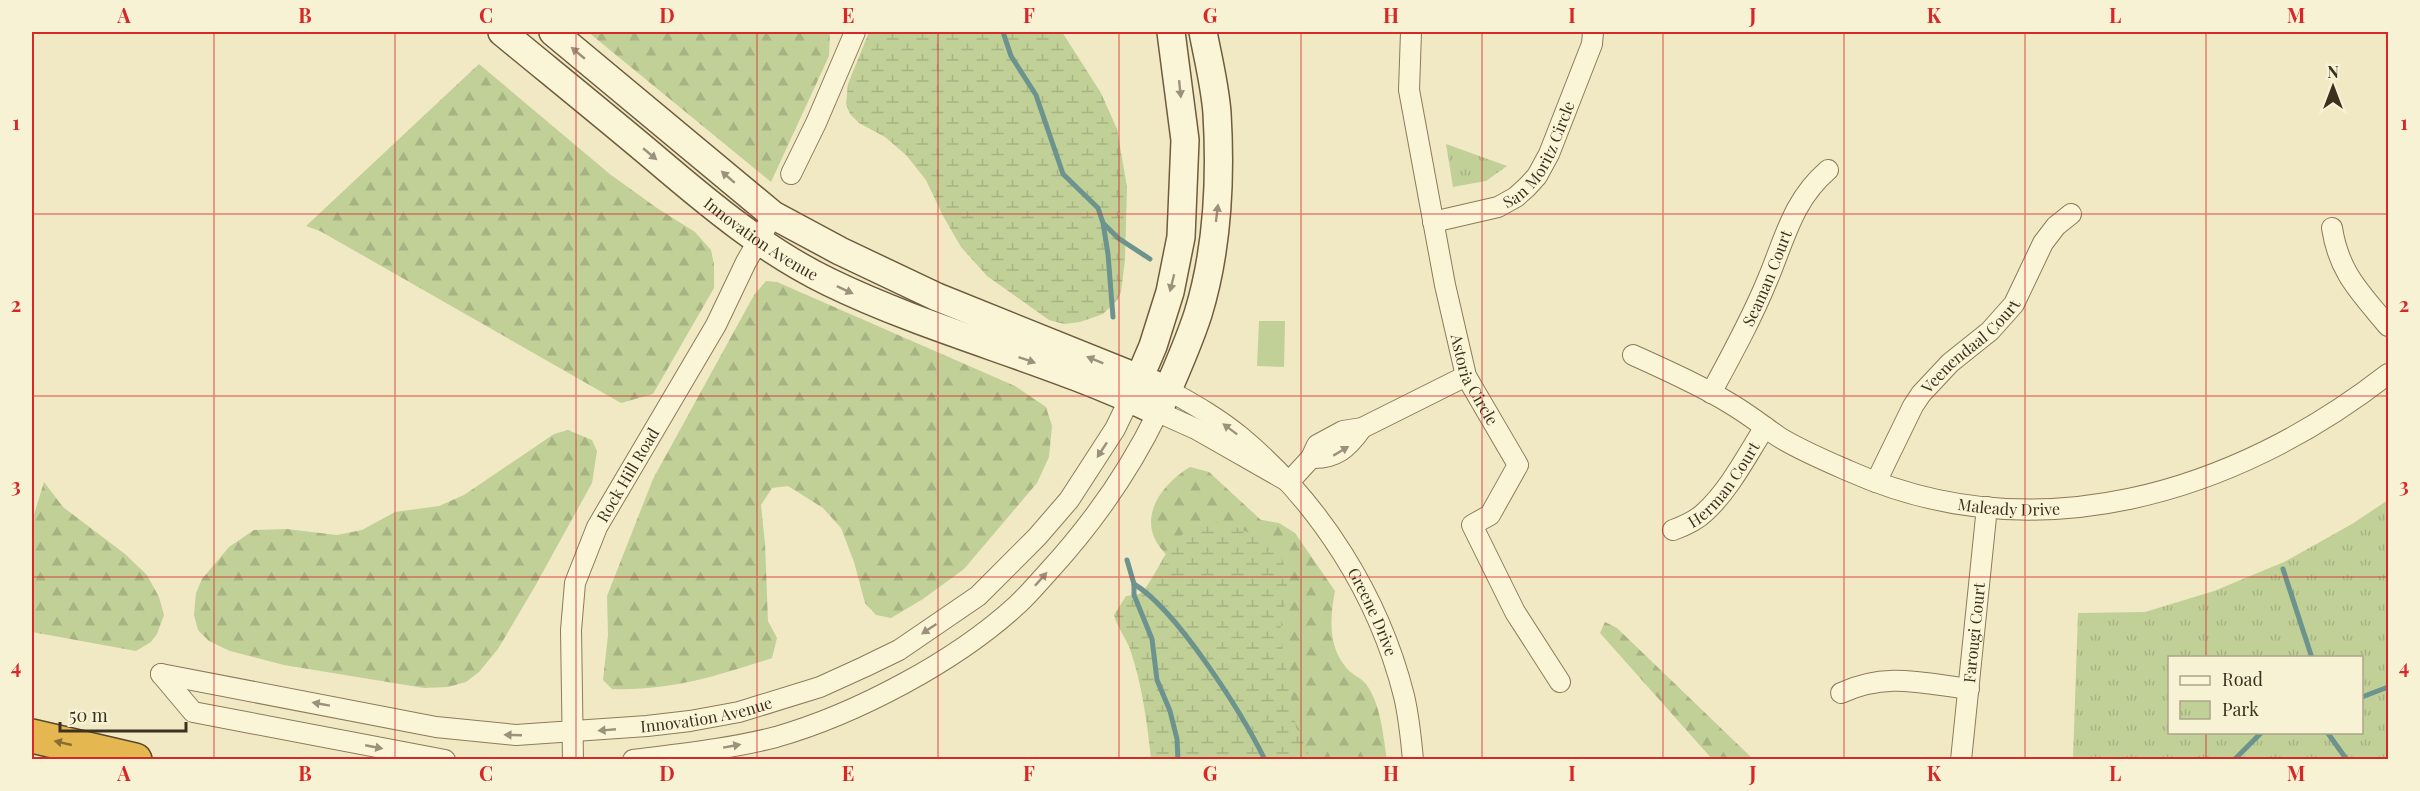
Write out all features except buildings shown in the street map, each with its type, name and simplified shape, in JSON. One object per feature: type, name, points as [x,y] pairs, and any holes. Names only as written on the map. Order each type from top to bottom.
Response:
[{"type":"highway","points":[[32,736],[135,759]]},
{"type":"street","name":"Innovation Avenue","points":[[502,32],[688,188],[758,240],[827,282],[926,324],[1093,383],[1135,388]]},
{"type":"street","name":"Innovation Avenue","points":[[553,32],[773,215],[840,251],[1163,401]]},
{"type":"street","points":[[791,174],[816,123],[855,32]]},
{"type":"street","name":"Innovation Avenue","points":[[445,759],[193,712],[161,674],[456,730],[516,735],[572,733],[690,722],[739,712],[820,687],[899,650],[978,596],[1037,537],[1069,500],[1115,429],[1135,388],[1153,346],[1170,292],[1181,237],[1185,140],[1171,32]]},
{"type":"street","name":"Innovation Avenue","points":[[633,759],[735,746],[777,736],[887,692],[961,648],[1019,604],[1077,540],[1115,489],[1163,401],[1180,363],[1201,304],[1211,259],[1218,201],[1217,111],[1203,32]]},
{"type":"street","name":"Astoria Circle","points":[[1411,32],[1409,90],[1466,376],[1518,465],[1490,515],[1472,525],[1515,612],[1560,682]]},
{"type":"street","name":"San Moritz Circle","points":[[1434,222],[1498,207],[1516,197],[1537,176],[1549,154],[1592,44],[1593,32]]},
{"type":"street","name":"Seaman Court","points":[[1711,393],[1767,283],[1795,211],[1814,183],[1828,170]]},
{"type":"street","name":"Veenendaal Court","points":[[1876,482],[1913,406],[1945,368],[1990,332],[2014,304],[2043,243],[2056,226],[2071,214]]},
{"type":"street","name":"Rock Hill Road","points":[[573,759],[571,630],[575,583],[597,527],[716,325],[758,240],[773,215]]},
{"type":"street","points":[[2332,228],[2335,248],[2342,266],[2388,326]]},
{"type":"street","name":"Maleady Drive","points":[[1633,355],[1711,393],[1791,443],[1876,482],[1917,494],[1987,507],[2018,509],[2092,506],[2145,496],[2205,479],[2266,452],[2314,426],[2357,399],[2388,374]]},
{"type":"street","points":[[1288,482],[1311,458],[1326,459],[1350,445],[1362,428],[1466,376]]},
{"type":"street","name":"Greene Drive","points":[[1163,401],[1226,426],[1288,482],[1334,541],[1371,606],[1388,645],[1401,686],[1413,759]]},
{"type":"street","name":"Herman Court","points":[[1673,530],[1689,524],[1710,507],[1765,427]]},
{"type":"street","name":"Farougi Court","points":[[1961,759],[1987,507]]},
{"type":"street","points":[[1841,693],[1860,684],[1880,680],[1969,688]]},
{"type":"green space","points":[[588,32],[830,32],[829,56],[771,182]]},
{"type":"green space","points":[[869,32],[1062,32],[1101,93],[1117,129],[1127,187],[1125,260],[1121,292],[1118,299],[1103,314],[1080,322],[1064,324],[1049,320],[987,276],[961,247],[926,180],[906,155],[885,137],[859,123],[850,114],[846,104],[848,84]]},
{"type":"green space","points":[[479,64],[611,175],[695,232],[711,250],[714,264],[714,288],[653,394],[621,403],[320,231],[306,226]]},
{"type":"green space","points":[[1446,144],[1507,166],[1486,181],[1453,187]]},
{"type":"green space","points":[[766,281],[777,282],[1015,386],[1046,407],[1052,426],[1049,457],[1037,483],[964,569],[923,599],[891,618],[876,615],[865,603],[854,562],[841,528],[823,508],[788,486],[772,488],[761,505],[768,621],[777,638],[772,658],[674,685],[612,689],[603,680],[608,635],[607,596],[653,479],[754,295]]},
{"type":"green space","points":[[1259,321],[1285,321],[1284,367],[1257,366]]},
{"type":"green space","points":[[568,430],[592,440],[597,451],[592,483],[498,649],[479,672],[466,682],[448,687],[424,688],[284,665],[230,651],[209,641],[198,630],[194,615],[196,593],[202,579],[229,547],[254,530],[287,529],[337,535],[362,530],[395,512],[439,506],[464,495],[554,434]]},
{"type":"green space","points":[[1190,467],[1209,472],[1261,520],[1279,523],[1295,533],[1335,591],[1331,621],[1333,640],[1339,658],[1347,669],[1364,682],[1371,692],[1381,720],[1387,759],[1274,759],[1169,558],[1157,543],[1152,532],[1151,521],[1157,499],[1172,481]]},
{"type":"green space","points":[[44,482],[63,507],[125,554],[147,575],[159,597],[164,615],[157,634],[151,642],[136,651],[32,632],[32,521]]},
{"type":"green space","points":[[2388,500],[2388,759],[2073,759],[2078,613],[2145,612],[2214,591],[2284,562],[2352,524]]},
{"type":"green space","points":[[1214,522],[1231,525],[1245,531],[1266,542],[1281,556],[1287,574],[1287,592],[1280,631],[1296,727],[1311,759],[1151,759],[1138,676],[1130,649],[1114,615],[1126,596],[1139,594],[1144,590],[1178,538],[1187,531]]},
{"type":"green space","points":[[1605,622],[1617,628],[1753,759],[1712,759],[1600,633]]},
{"type":"waterway","points":[[1003,32],[1011,56],[1036,95],[1063,174],[1098,208],[1108,254],[1113,317]]},
{"type":"waterway","points":[[1104,224],[1118,238],[1150,259]]},
{"type":"waterway","points":[[1127,560],[1134,584],[1134,595],[1152,639],[1157,680],[1170,711],[1177,739],[1178,760]]},
{"type":"waterway","points":[[2283,569],[2311,656]]},
{"type":"waterway","points":[[1134,584],[1151,597],[1169,616],[1207,664],[1241,716],[1265,760]]},
{"type":"waterway","points":[[2363,697],[2388,687]]},
{"type":"waterway","points":[[2234,760],[2260,734]]},
{"type":"waterway","points":[[2328,734],[2347,760]]}]
